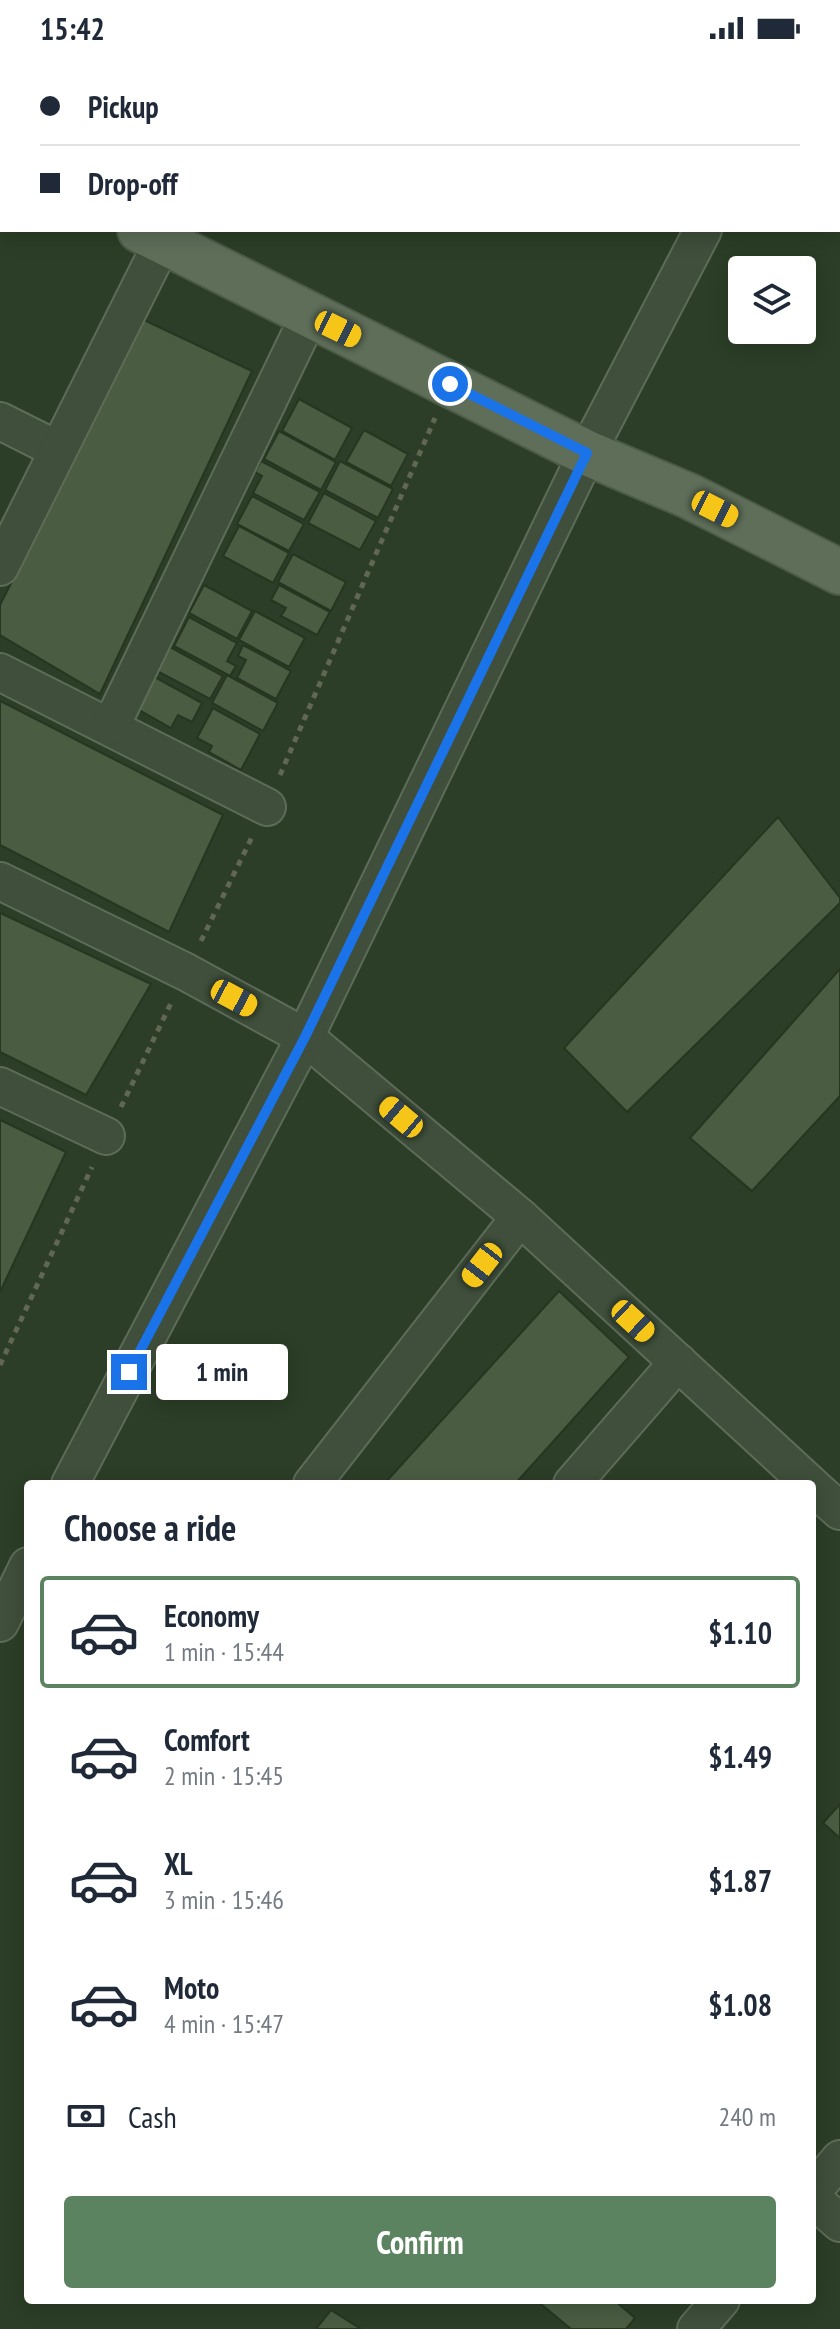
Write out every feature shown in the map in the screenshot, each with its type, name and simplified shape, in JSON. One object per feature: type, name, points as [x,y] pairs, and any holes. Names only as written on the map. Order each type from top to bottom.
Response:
[{"type":"main road","points":[[152,236],[587,453],[689,496],[840,572]]},
{"type":"street","points":[[72,1480],[305,1037],[587,453],[702,232]]},
{"type":"street","points":[[0,567],[58,450],[152,236]]},
{"type":"street","points":[[111,726],[309,316]]},
{"type":"street","points":[[0,421],[58,450]]},
{"type":"street","points":[[0,672],[267,807]]},
{"type":"street","points":[[0,881],[186,972],[305,1037],[520,1217],[806,1480]]},
{"type":"street","points":[[0,1086],[106,1136]]},
{"type":"street","points":[[315,1480],[520,1217]]},
{"type":"street","points":[[575,1480],[678,1362]]},
{"type":"street","points":[[816,1489],[840,1511]]},
{"type":"street","points":[[0,1623],[24,1574]]},
{"type":"street","points":[[816,2190],[840,2159]]},
{"type":"street","points":[[816,2199],[840,2223]]},
{"type":"street","points":[[696,2329],[718,2304]]},
{"type":"path","points":[[0,1365],[106,1136],[267,807],[450,384]]},
{"type":"building","points":[[144,320],[252,371],[100,694],[0,635],[0,605]]},
{"type":"building","points":[[299,399],[352,428],[335,460],[282,431]]},
{"type":"building","points":[[364,430],[408,454],[391,486],[346,462]]},
{"type":"building","points":[[279,431],[336,462],[321,490],[264,459]]},
{"type":"building","points":[[261,461],[320,492],[304,520],[253,493],[262,476],[255,472]]},
{"type":"building","points":[[340,461],[393,489],[378,518],[325,490]]},
{"type":"building","points":[[324,493],[376,521],[360,550],[308,523]]},
{"type":"building","points":[[252,496],[304,524],[289,551],[237,524]]},
{"type":"building","points":[[239,526],[289,553],[273,583],[223,556]]},
{"type":"building","points":[[293,554],[346,582],[331,611],[278,582]]},
{"type":"building","points":[[204,585],[252,611],[237,639],[189,613]]},
{"type":"building","points":[[279,585],[330,612],[317,635],[281,616],[286,608],[271,600]]},
{"type":"building","points":[[255,611],[305,638],[289,667],[239,640]]},
{"type":"building","points":[[189,617],[237,643],[227,661],[236,666],[230,676],[174,646]]},
{"type":"building","points":[[243,645],[291,671],[276,699],[237,678],[246,660],[238,656]]},
{"type":"building","points":[[170,647],[223,676],[210,699],[157,671]]},
{"type":"building","points":[[151,675],[202,703],[192,722],[178,715],[171,728],[134,707]]},
{"type":"building","points":[[227,675],[278,703],[263,731],[212,703]]},
{"type":"building","points":[[0,701],[223,815],[169,932],[0,845]]},
{"type":"building","points":[[213,708],[260,734],[241,770],[209,752],[212,746],[197,738]]},
{"type":"building","points":[[778,817],[840,898],[840,903],[627,1112],[564,1048]]},
{"type":"building","points":[[0,913],[151,984],[86,1095],[0,1052]]},
{"type":"building","points":[[840,969],[840,1096],[752,1191],[690,1138]]},
{"type":"building","points":[[0,1120],[66,1152],[0,1292]]},
{"type":"building","points":[[559,1291],[629,1357],[519,1480],[388,1480]]},
{"type":"building","points":[[840,1804],[840,1838],[823,1823]]},
{"type":"building","points":[[541,2304],[619,2304],[635,2318],[626,2329],[571,2329]]},
{"type":"building","points":[[331,2310],[361,2329],[316,2329]]},
{"type":"route","points":[[129,1372],[305,1037],[587,453],[450,384]]}]
